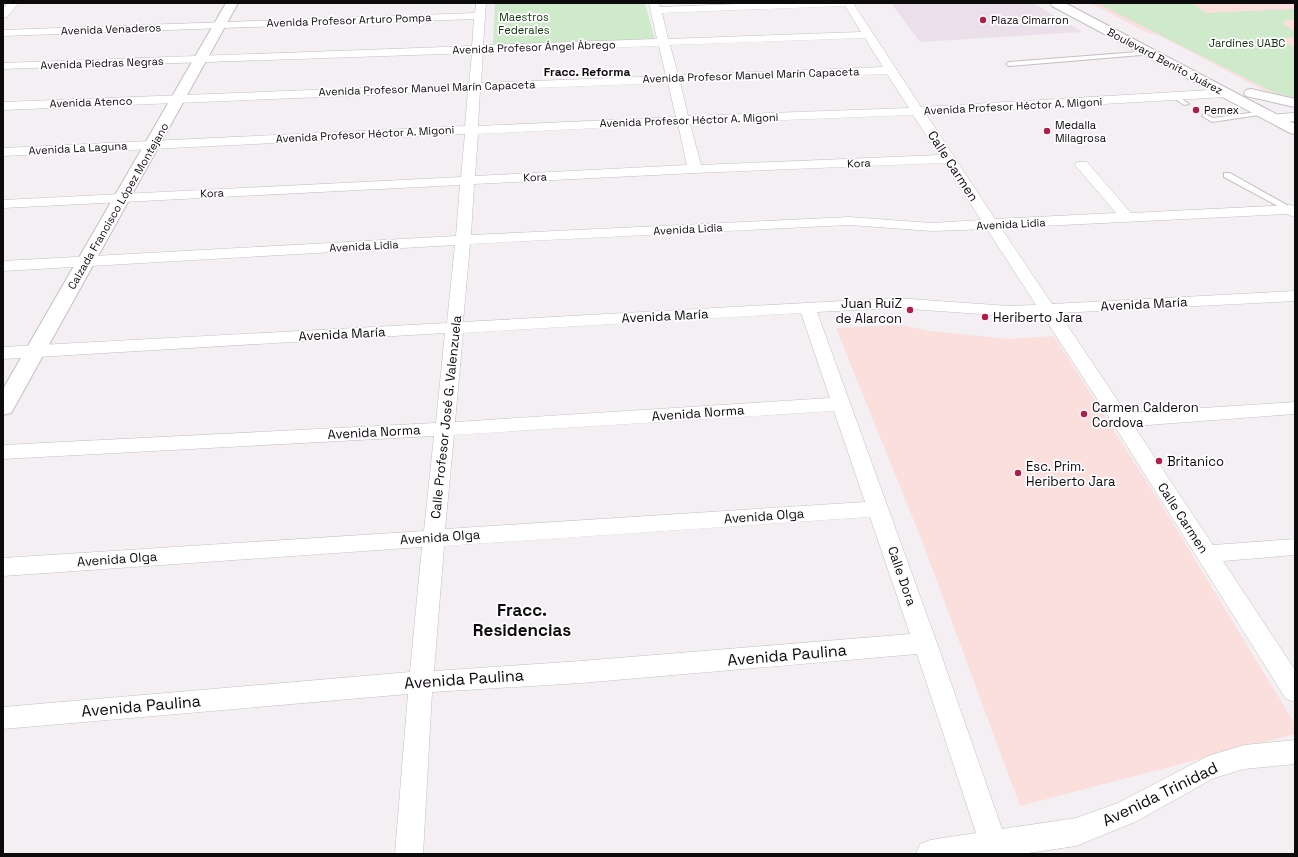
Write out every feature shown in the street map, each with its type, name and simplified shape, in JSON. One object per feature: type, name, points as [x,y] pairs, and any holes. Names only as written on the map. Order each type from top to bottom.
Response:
[{"type":"main road","name":"Calzada Francisco López Montejano","points":[[3,408],[232,3]]},
{"type":"main road","name":"Boulevard Benito Juárez","points":[[1056,3],[1295,130]]},
{"type":"main road","name":"Boulevard Benito Juárez","points":[[1077,3],[1295,116]]},
{"type":"main road","points":[[1251,93],[1295,103]]},
{"type":"street","points":[[3,15],[14,3]]},
{"type":"street","name":"Calle Profesor José G. Valenzuela","points":[[409,854],[421,682],[463,240],[470,130],[481,3]]},
{"type":"street","points":[[695,169],[674,78],[663,42],[655,6],[848,3]]},
{"type":"street","name":"Calle Carmen","points":[[848,3],[948,159],[1121,420],[1295,691]]},
{"type":"street","name":"Avenida Profesor Arturo Pompa","points":[[219,25],[480,16]]},
{"type":"street","name":"Avenida Venaderos","points":[[3,32],[219,25]]},
{"type":"street","name":"Avenida Profesor Ángel Ábrego","points":[[200,59],[868,35]]},
{"type":"street","name":"Avenida Piedras Negras","points":[[3,66],[200,59]]},
{"type":"street","name":"Avenida Profesor Manuel Marín Capaceta","points":[[179,98],[891,70]]},
{"type":"street","name":"Avenida Profesor Héctor A. Migoni","points":[[152,144],[918,111],[1226,93]]},
{"type":"street","name":"Avenida Atenco","points":[[3,106],[179,98]]},
{"type":"street","points":[[1269,116],[1295,116]]},
{"type":"street","name":"Avenida La Laguna","points":[[3,152],[152,144]]},
{"type":"street","name":"Kora","points":[[3,204],[695,169],[948,159]]},
{"type":"street","points":[[1082,165],[1127,217]]},
{"type":"street","name":"Avenida Lidia","points":[[3,266],[463,240],[849,221],[932,227],[1127,217],[1292,211]]},
{"type":"street","name":"Avenida María","points":[[3,353],[896,304],[989,310],[1048,310],[1295,296]]},
{"type":"street","name":"Calle Dora","points":[[807,308],[925,643],[994,846]]},
{"type":"street","name":"Avenida Norma","points":[[3,452],[444,429],[841,404]]},
{"type":"street","points":[[1121,420],[1295,408]]},
{"type":"street","name":"Avenida Olga","points":[[3,567],[878,509]]},
{"type":"street","points":[[1206,554],[1295,547]]},
{"type":"street","name":"Avenida Paulina","points":[[3,718],[421,682],[581,672],[925,643]]},
{"type":"street","name":"Avenida Trinidad","points":[[930,854],[994,846],[1076,832],[1126,813],[1208,768],[1244,757],[1295,752]]},
{"type":"lane","points":[[1010,64],[1151,53]]},
{"type":"lane","points":[[1174,96],[1186,104]]},
{"type":"lane","points":[[1205,116],[1212,120],[1269,116]]},
{"type":"lane","points":[[1227,175],[1292,211]]},
{"type":"shaded area","name":"Plaza Cimarron","points":[[891,3],[1033,3],[1082,32],[920,42]]},
{"type":"shaded area","name":"Jardines UABC","points":[[1090,3],[1295,3],[1295,101],[1269,93],[1160,36],[1146,32]]},
{"type":"shaded area","points":[[901,325],[930,331],[1009,339],[1054,336],[1171,520],[1295,724],[1295,734],[1020,806],[922,541],[836,328]]},
{"type":"green space","name":"Maestros Federales","points":[[495,3],[645,3],[655,40],[493,45]]},
{"type":"green space","name":"Jardines UABC","points":[[1097,3],[1192,3],[1206,13],[1294,9],[1295,19],[1283,21],[1284,24],[1295,32],[1295,37],[1280,39],[1295,48],[1295,98],[1273,92]]},
{"type":"place","name":"Plaza Cimarron","points":[[983,20]]},
{"type":"place","name":"Pemex","points":[[1196,110]]},
{"type":"place","name":"Medalla Milagrosa","points":[[1047,131]]},
{"type":"place","name":"Juan RuiZ de Alarcon","points":[[910,310]]},
{"type":"place","name":"Heriberto Jara","points":[[985,317]]},
{"type":"place","name":"Carmen Calderon Cordova","points":[[1084,414]]},
{"type":"place","name":"Britanico","points":[[1159,461]]},
{"type":"place","name":"Esc. Prim. Heriberto Jara","points":[[1018,473]]},
{"type":"district","name":"Fracc. Reforma","points":[[587,72]]},
{"type":"district","name":"Fracc. Residencias","points":[[522,620]]}]
